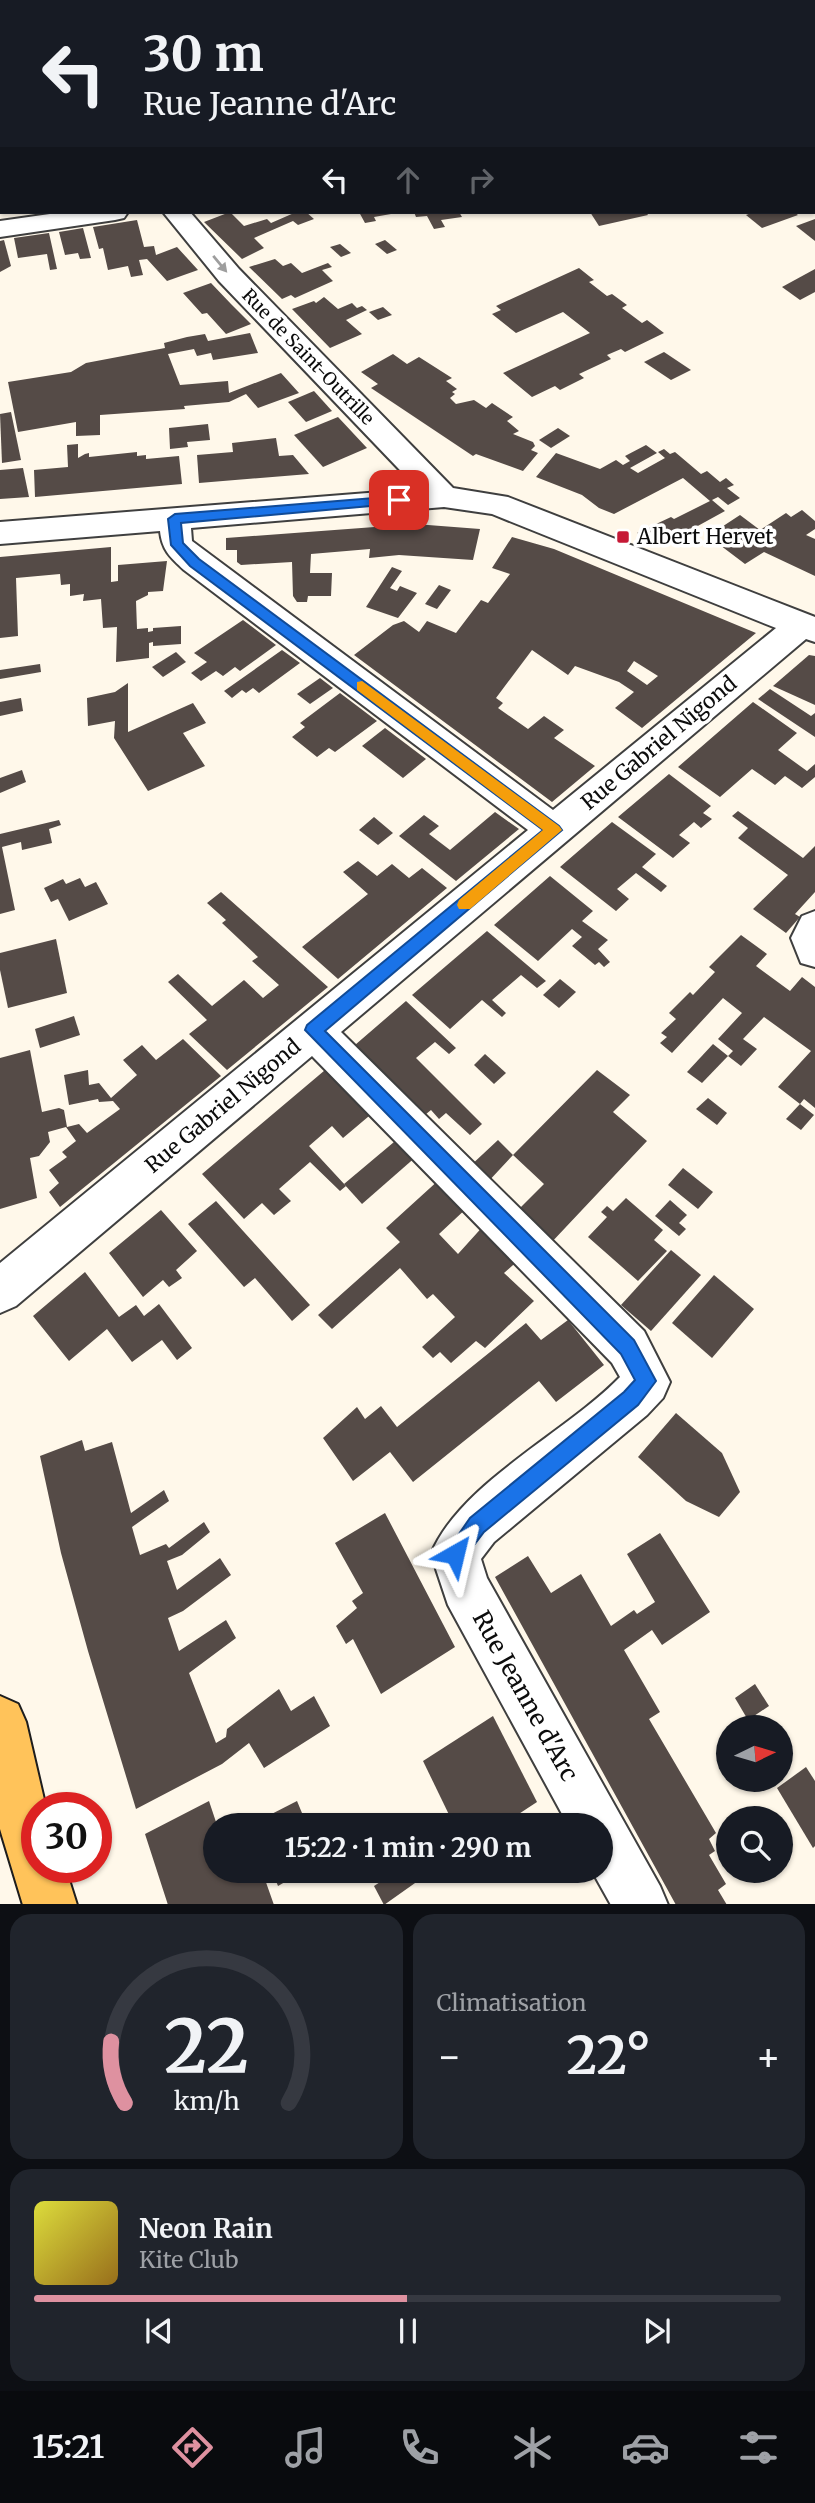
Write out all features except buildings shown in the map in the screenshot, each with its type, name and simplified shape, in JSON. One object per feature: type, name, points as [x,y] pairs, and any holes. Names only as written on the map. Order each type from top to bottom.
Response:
[{"type":"main road","points":[[0,1722],[21,1811]]},
{"type":"main road","points":[[43,1883],[50,1904]]},
{"type":"street","points":[[0,229],[101,214]]},
{"type":"street","name":"Rue de Saint-Outrille","points":[[178,214],[229,275],[444,498]]},
{"type":"street","points":[[0,533],[444,498],[497,504],[808,628]]},
{"type":"street","points":[[175,519],[177,545],[195,562],[554,830]]},
{"type":"street","name":"Rue Gabriel Nigond","points":[[0,1292],[554,830],[808,628]]},
{"type":"street","points":[[815,928],[810,938],[815,951]]},
{"type":"street","name":"Rue Jeanne d'Arc","points":[[313,1030],[628,1347],[647,1381],[631,1399],[477,1525],[455,1554],[465,1588],[590,1813]]},
{"type":"street","points":[[613,1854],[640,1904]]},
{"type":"slow traffic","points":[[362,686],[554,830],[465,905]]},
{"type":"place","name":"Albert Hervet","points":[[623,537]]},
{"type":"route","points":[[399,500],[175,519],[177,545],[195,562],[554,830],[313,1030],[628,1347],[647,1381],[631,1399],[477,1525],[455,1554]]}]
